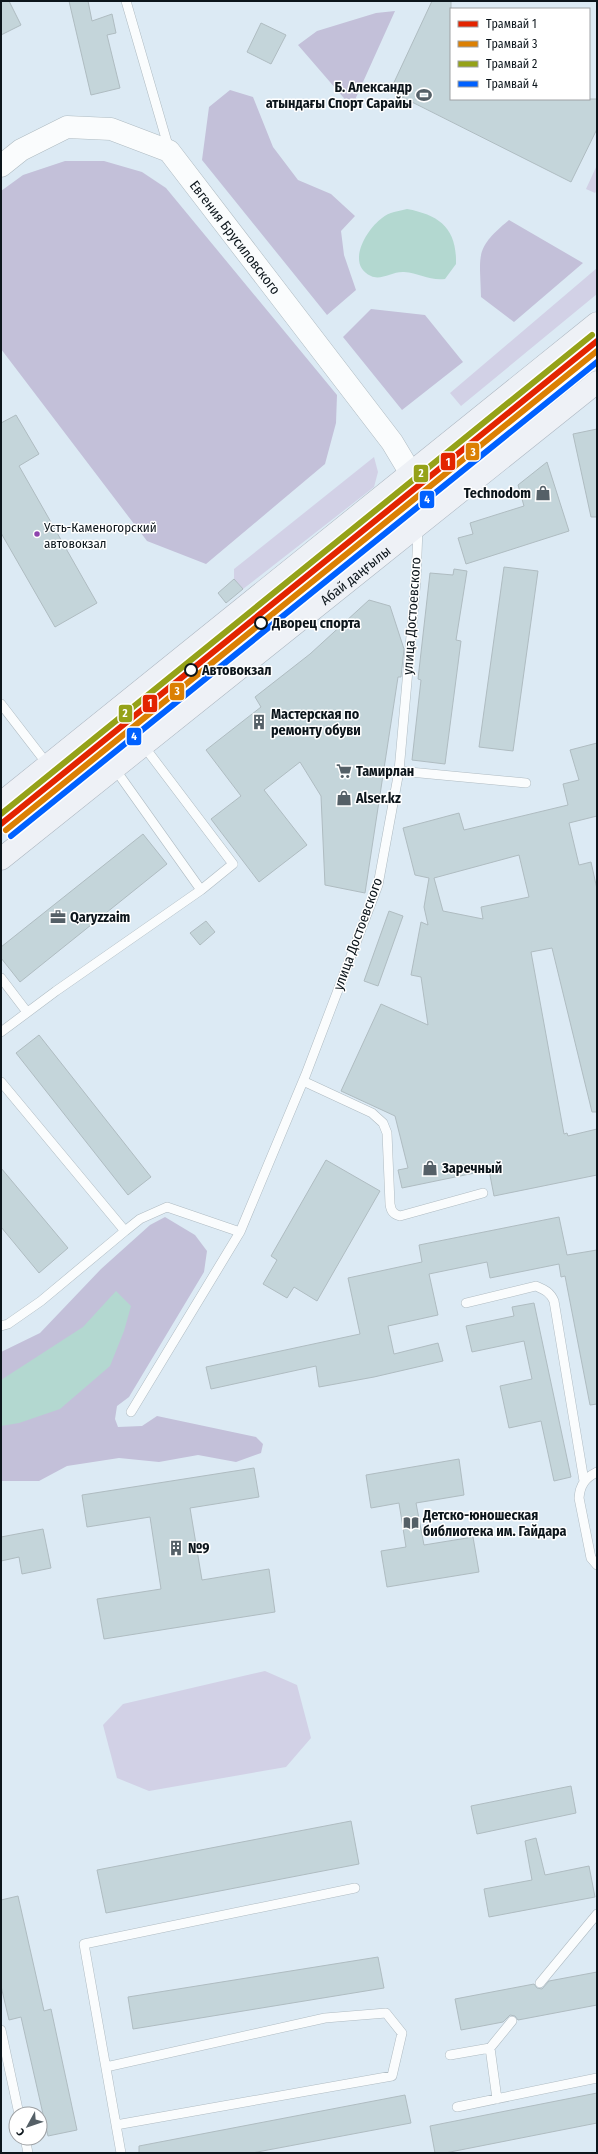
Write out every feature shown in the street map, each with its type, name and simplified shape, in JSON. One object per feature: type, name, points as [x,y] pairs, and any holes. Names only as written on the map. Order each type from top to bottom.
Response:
[{"type":"main road","points":[[1,803],[410,472],[597,323]]},
{"type":"main road","name":"Абай даңғылы","points":[[1,858],[115,769],[419,523],[597,382]]},
{"type":"street","points":[[1,166],[20,150],[67,127],[111,129],[169,151]]},
{"type":"street","name":"Евгения Брусиловского","points":[[169,151],[392,442],[410,472]]},
{"type":"street","points":[[410,472],[419,523]]},
{"type":"lane","points":[[126,1],[169,151]]},
{"type":"lane","name":"улица Достоевского","points":[[131,1412],[240,1232],[303,1082],[378,885],[399,771],[415,588],[419,523]]},
{"type":"lane","points":[[1,704],[48,765]]},
{"type":"lane","points":[[1,1032],[27,1012],[201,890],[233,864],[143,745]]},
{"type":"lane","points":[[115,769],[201,890]]},
{"type":"lane","points":[[399,771],[526,783]]},
{"type":"lane","points":[[1,978],[27,1012]]},
{"type":"lane","points":[[1,1082],[125,1231]]},
{"type":"lane","points":[[303,1082],[372,1114],[383,1123],[387,1133],[390,1204],[391,1211],[395,1214],[400,1216],[483,1193]]},
{"type":"lane","points":[[1,1326],[8,1324],[41,1301],[140,1220],[166,1207],[240,1232]]},
{"type":"lane","points":[[466,1303],[536,1286],[546,1290],[552,1295],[584,1481]]},
{"type":"lane","points":[[595,1560],[579,1498],[580,1489],[584,1481],[597,1472]]},
{"type":"lane","points":[[121,2153],[84,1944],[355,1888]]},
{"type":"lane","points":[[540,1983],[597,1914]]},
{"type":"lane","points":[[106,2067],[325,2018],[386,2013],[402,2033],[392,2076],[116,2125]]},
{"type":"lane","points":[[450,2055],[490,2048],[512,2021]]},
{"type":"lane","points":[[1,2030],[18,2106]]},
{"type":"lane","points":[[490,2048],[497,2099]]},
{"type":"lane","points":[[457,2107],[597,2078]]},
{"type":"shaded area","points":[[395,11],[354,102],[349,104],[298,45],[317,31],[376,13]]},
{"type":"shaded area","points":[[230,90],[253,97],[273,147],[298,180],[331,194],[355,216],[341,231],[344,255],[356,290],[327,315],[202,160],[209,107]]},
{"type":"shaded area","points":[[65,161],[104,161],[142,172],[166,188],[337,395],[336,423],[325,464],[206,564],[147,541],[1,349],[1,191],[23,175]]},
{"type":"shaded area","points":[[597,165],[597,190],[595,193],[586,189]]},
{"type":"shaded area","points":[[407,209],[429,215],[444,226],[450,233],[456,252],[456,264],[445,279],[434,279],[404,272],[383,277],[375,277],[363,271],[359,255],[361,247],[370,230],[376,223],[388,214]]},
{"type":"shaded area","points":[[509,220],[583,263],[514,322],[481,297],[480,261],[484,246],[490,238]]},
{"type":"shaded area","points":[[597,268],[597,294],[461,406],[450,393]]},
{"type":"shaded area","points":[[371,309],[425,315],[463,362],[402,410],[343,337]]},
{"type":"shaded area","points":[[374,457],[378,472],[374,487],[243,589],[234,579],[234,569]]},
{"type":"shaded area","points":[[165,1217],[195,1235],[207,1251],[204,1272],[129,1397],[117,1406],[115,1419],[118,1427],[142,1426],[157,1416],[256,1437],[263,1444],[261,1453],[236,1462],[198,1455],[159,1462],[119,1458],[67,1466],[39,1481],[1,1481],[1,1352],[40,1333],[101,1269],[150,1225]]},
{"type":"shaded area","points":[[116,1291],[131,1306],[124,1331],[110,1366],[60,1409],[19,1423],[1,1426],[1,1380],[83,1327]]},
{"type":"shaded area","points":[[265,1671],[297,1685],[311,1738],[286,1767],[149,1791],[117,1778],[103,1725],[123,1704]]},
{"type":"building","points":[[1,1],[9,1],[21,25],[1,35]]},
{"type":"building","points":[[69,1],[88,1],[92,21],[112,14],[116,33],[107,35],[120,88],[91,95]]},
{"type":"building","name":"Б. Александр атындағы Спорт Сарайы","points":[[432,1],[451,1],[450,100],[597,99],[597,129],[571,182],[390,91]]},
{"type":"building","points":[[261,23],[286,35],[271,64],[247,52]]},
{"type":"building","name":"Усть-Каменогорский автовокзал","points":[[16,415],[39,454],[19,466],[97,603],[55,627],[1,533],[1,423]]},
{"type":"building","points":[[597,429],[597,517],[591,517],[573,434]]},
{"type":"building","points":[[547,462],[569,531],[466,564],[458,538],[473,534],[470,523],[524,506],[518,485]]},
{"type":"building","points":[[504,567],[538,571],[513,751],[479,747]]},
{"type":"building","points":[[454,569],[467,571],[456,640],[461,641],[445,764],[412,760],[421,680],[418,679],[430,573],[453,575]]},
{"type":"building","points":[[234,579],[243,589],[226,603],[218,593]]},
{"type":"building","name":"Тамирлан","points":[[369,600],[390,606],[404,649],[401,677],[398,677],[365,893],[325,885],[321,796],[300,762],[264,790],[307,845],[259,882],[211,819],[241,796],[206,750],[261,707],[255,697],[310,654]]},
{"type":"building","points":[[597,743],[597,816],[569,823],[579,865],[591,862],[597,889],[597,1112],[592,1112],[552,948],[531,952],[564,1134],[567,1133],[568,1136],[597,1129],[597,1175],[494,1196],[489,1170],[402,1188],[398,1170],[408,1168],[395,1116],[341,1091],[381,1004],[428,1025],[421,977],[411,975],[421,922],[428,925],[424,907],[429,878],[415,875],[403,828],[459,813],[464,830],[568,805],[563,784],[579,780],[570,750]],"holes":[[[519,855],[529,897],[481,907],[483,919],[443,911],[434,878]]]},
{"type":"building","points":[[143,834],[167,864],[20,982],[1,958],[1,947]]},
{"type":"building","points":[[389,911],[403,916],[378,986],[364,981]]},
{"type":"building","points":[[206,921],[215,932],[200,945],[190,933]]},
{"type":"building","points":[[39,1035],[151,1177],[128,1195],[16,1053]]},
{"type":"building","points":[[326,1160],[380,1191],[317,1301],[294,1287],[287,1298],[263,1284],[277,1260],[271,1256]]},
{"type":"building","points":[[1,1168],[68,1248],[39,1273],[1,1227]]},
{"type":"building","points":[[559,1217],[567,1255],[597,1250],[597,1404],[590,1405],[565,1276],[561,1277],[559,1264],[490,1278],[487,1262],[429,1274],[438,1315],[388,1326],[394,1354],[438,1343],[443,1361],[374,1377],[319,1387],[316,1366],[211,1389],[206,1367],[360,1334],[348,1278],[422,1262],[419,1245]]},
{"type":"building","points":[[534,1303],[571,1477],[554,1481],[541,1421],[509,1428],[500,1386],[532,1379],[524,1341],[472,1352],[466,1326],[514,1316],[512,1307]]},
{"type":"building","name":"Детско-юношеская библиотека им. Гайдара","points":[[459,1459],[464,1495],[416,1503],[424,1545],[473,1537],[479,1572],[387,1587],[381,1551],[406,1547],[399,1503],[371,1508],[366,1475]]},
{"type":"building","name":"№9","points":[[254,1468],[259,1497],[190,1508],[202,1580],[269,1569],[275,1612],[104,1639],[97,1599],[161,1589],[150,1517],[87,1527],[82,1495]]},
{"type":"building","points":[[43,1529],[51,1568],[22,1574],[19,1557],[1,1561],[1,1537]]},
{"type":"building","points":[[571,1786],[576,1813],[477,1834],[471,1806]]},
{"type":"building","points":[[351,1821],[359,1864],[106,1913],[97,1870]]},
{"type":"building","points":[[536,1838],[545,1875],[589,1866],[595,1897],[489,1917],[484,1889],[532,1880],[525,1841]]},
{"type":"building","points":[[18,1896],[44,2011],[51,2009],[77,2130],[48,2136],[48,2106],[41,2106],[21,2017],[9,2020],[1,1986],[1,1900]]},
{"type":"building","points":[[378,1957],[384,1988],[133,2029],[128,1997]]},
{"type":"building","points":[[597,1972],[597,2005],[518,2020],[515,2016],[510,2015],[503,2022],[461,2030],[455,1999],[534,1984],[537,1988],[542,1989],[549,1981]]},
{"type":"building","points":[[597,2093],[597,2123],[445,2153],[435,2153],[430,2126]]},
{"type":"building","points":[[405,2095],[411,2123],[252,2153],[139,2153],[139,2146]]},
{"type":"tram line","name":"2","points":[[1,814],[592,335]]},
{"type":"tram line","name":"1","points":[[1,824],[597,341]]},
{"type":"tram line","name":"3","points":[[6,830],[597,351]]},
{"type":"tram line","name":"4","points":[[11,836],[597,362]]},
{"type":"place","name":"Б. Александр атындағы Спорт Сарайы","points":[[424,95]]},
{"type":"place","name":"Technodom","points":[[543,493]]},
{"type":"place","name":"Усть-Каменогорский автовокзал","points":[[37,534]]},
{"type":"place","name":"Дворец спорта","points":[[261,623]]},
{"type":"place","name":"Автовокзал","points":[[191,670]]},
{"type":"place","name":"Мастерская по ремонту обуви","points":[[259,722]]},
{"type":"place","name":"Тамирлан","points":[[344,771]]},
{"type":"place","name":"Alser.kz","points":[[344,798]]},
{"type":"place","name":"Qaryzzaim","points":[[58,917]]},
{"type":"place","name":"Заречный","points":[[430,1168]]},
{"type":"place","name":"Детско-юношеская библиотека им. Гайдара","points":[[411,1523]]},
{"type":"place","name":"№9","points":[[176,1548]]}]
